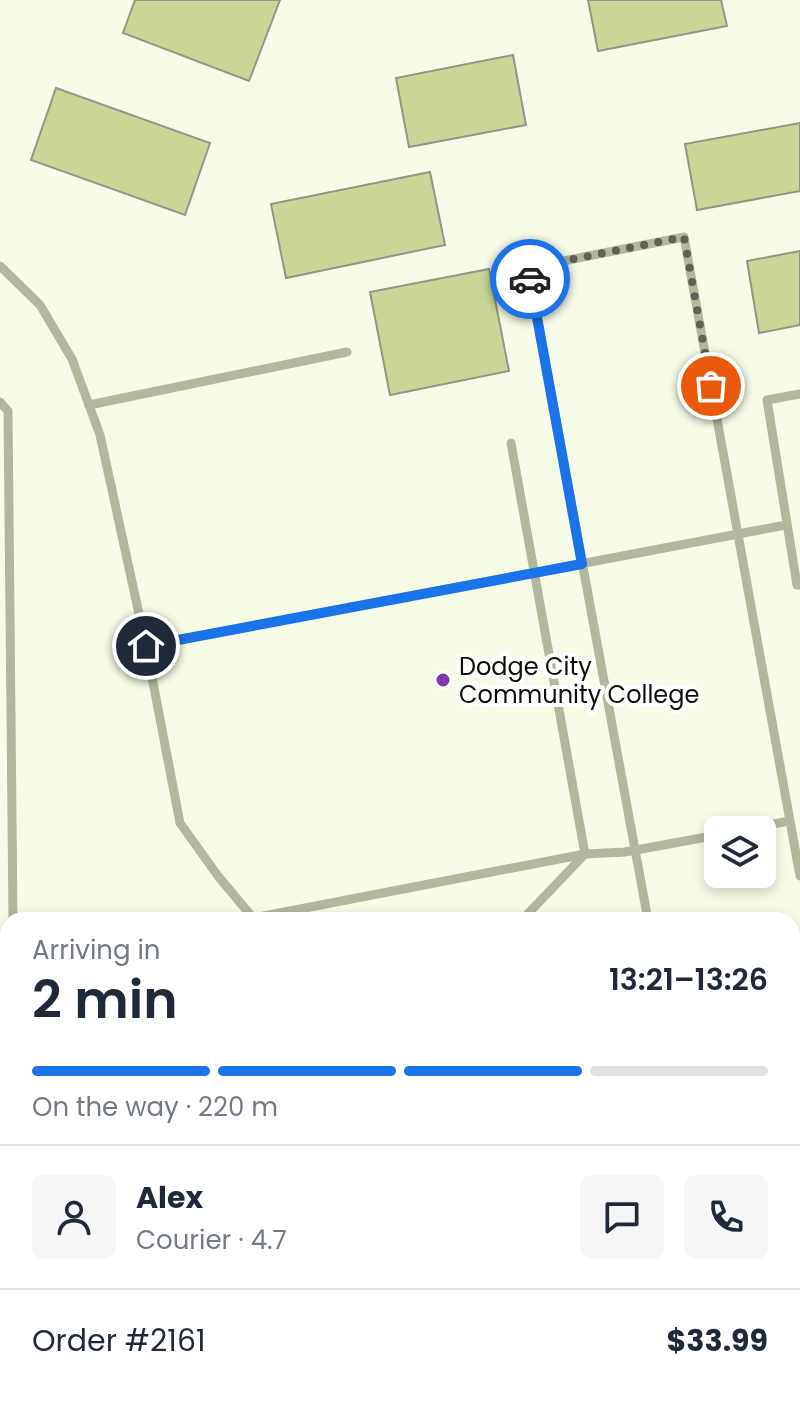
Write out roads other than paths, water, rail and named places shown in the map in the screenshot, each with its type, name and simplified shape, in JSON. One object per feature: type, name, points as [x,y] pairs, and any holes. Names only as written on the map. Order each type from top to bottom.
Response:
[{"type":"lane","points":[[647,912],[528,268],[684,237],[800,876]]},
{"type":"lane","points":[[0,266],[40,305],[72,359],[100,435],[146,646],[180,823],[248,912]]},
{"type":"lane","points":[[89,405],[347,352]]},
{"type":"lane","points":[[800,394],[767,400],[786,525],[797,585],[800,585]]},
{"type":"lane","points":[[0,402],[8,411],[5,731],[13,912]]},
{"type":"lane","points":[[511,443],[585,854]]},
{"type":"lane","points":[[146,646],[786,525]]},
{"type":"lane","points":[[776,824],[789,821]]},
{"type":"lane","points":[[290,912],[585,854],[635,850],[704,838]]},
{"type":"lane","points":[[530,912],[585,854]]},
{"type":"place","name":"Dodge City Community College","points":[[443,680]]}]
